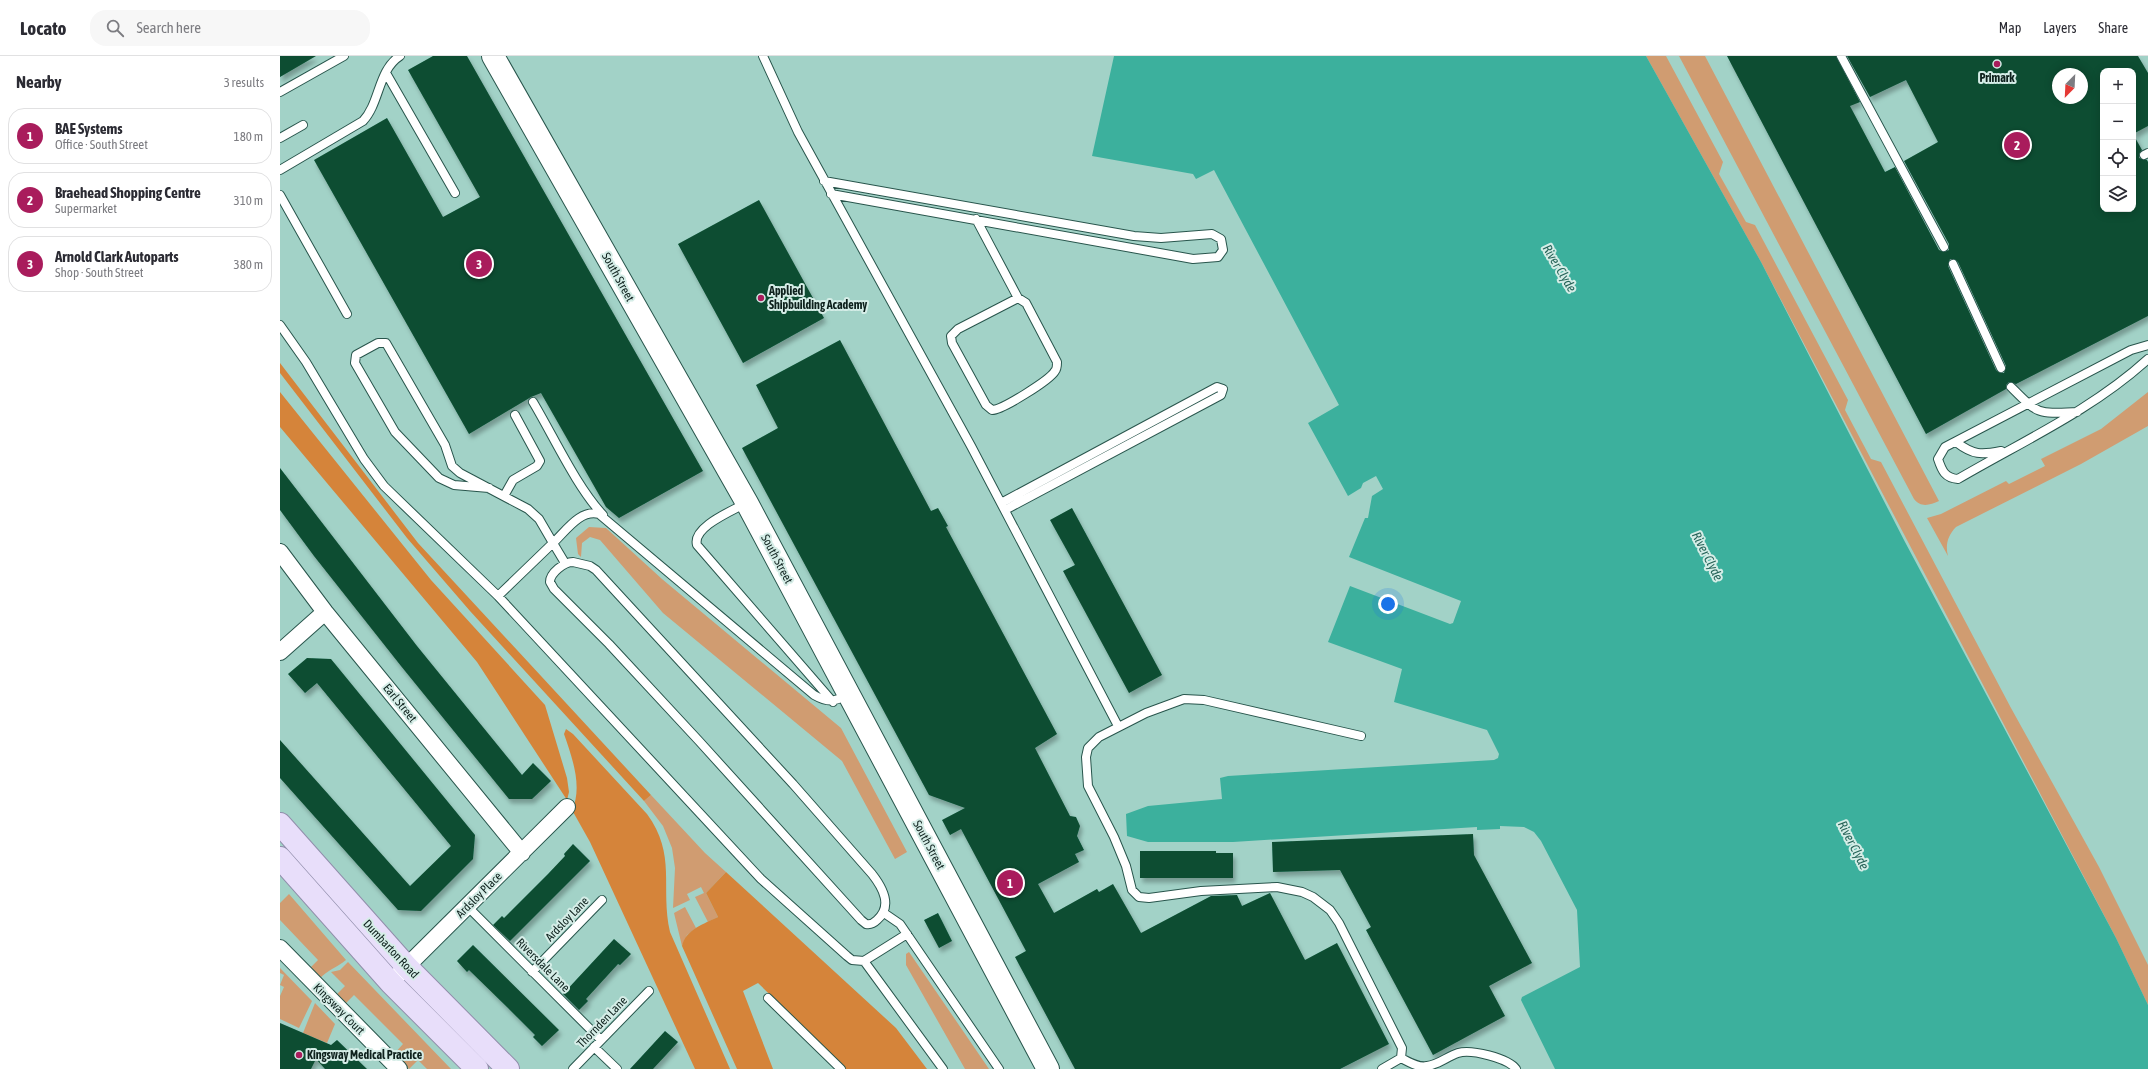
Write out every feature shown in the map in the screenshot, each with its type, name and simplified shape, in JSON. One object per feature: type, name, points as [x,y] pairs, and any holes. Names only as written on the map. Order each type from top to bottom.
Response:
[{"type":"main road","name":"Dumbarton Road","points":[[280,824],[407,967],[508,1069]]},
{"type":"main road","name":"Dumbarton Road","points":[[280,858],[391,983],[477,1069]]},
{"type":"street","name":"South Street","points":[[493,56],[746,503],[841,698],[1048,1069]]},
{"type":"street","name":"Earl Street","points":[[280,552],[325,612],[522,852]]},
{"type":"street","points":[[280,652],[325,612]]},
{"type":"street","name":"Ardsloy Place","points":[[391,983],[567,807]]},
{"type":"street","name":"Kingsway Court","points":[[281,950],[399,1069]]},
{"type":"lane","points":[[280,92],[344,56]]},
{"type":"lane","points":[[280,170],[364,121],[371,110],[386,73],[400,56]]},
{"type":"lane","points":[[763,56],[791,118],[824,181],[1003,506],[1118,726]]},
{"type":"lane","points":[[1841,56],[1944,248]]},
{"type":"lane","points":[[386,73],[455,193]]},
{"type":"lane","points":[[280,138],[303,125]]},
{"type":"lane","points":[[824,181],[1134,236],[1160,238],[1212,234],[1221,239],[1223,250],[1220,255],[1213,258],[1193,258],[831,194]]},
{"type":"lane","points":[[280,195],[347,314]]},
{"type":"lane","points":[[976,219],[1018,298],[1026,303],[1056,359],[1057,367],[1055,371],[1047,378],[1002,407],[992,410],[982,398],[952,343],[951,336],[958,329],[1018,298]]},
{"type":"lane","points":[[1953,264],[2001,368]]},
{"type":"lane","points":[[280,325],[306,362],[364,459],[381,482],[498,596],[761,879],[852,960],[864,960],[907,934]]},
{"type":"lane","points":[[489,488],[454,485],[439,478],[395,432],[355,363],[356,356],[378,342],[386,343],[445,445],[452,466],[460,473],[489,488],[504,496],[534,514],[565,564]]},
{"type":"lane","points":[[2148,346],[2131,350],[1945,447],[1938,459],[1942,471],[1950,478],[1958,479],[2079,412],[2111,390],[2148,359]]},
{"type":"lane","points":[[1217,387],[1223,389],[1221,395],[1003,506],[1217,387]]},
{"type":"lane","points":[[2011,387],[2036,410],[2046,413],[2079,412]]},
{"type":"lane","points":[[534,402],[584,489],[605,517],[689,592],[806,689],[821,699],[841,698]]},
{"type":"lane","points":[[504,496],[513,480],[537,466],[540,461],[515,415]]},
{"type":"lane","points":[[1956,442],[1965,449],[1984,455],[2010,449]]},
{"type":"lane","points":[[746,503],[702,528],[697,537],[697,545],[841,698]]},
{"type":"lane","points":[[498,596],[553,543],[587,513],[592,512],[605,517]]},
{"type":"lane","points":[[573,562],[590,566],[596,570],[778,767],[880,884],[885,897],[884,913],[869,925],[861,920],[700,741],[554,589],[550,579],[553,574],[565,564],[573,562]]},
{"type":"lane","points":[[1361,736],[1190,698],[1176,701],[1118,726],[1099,737],[1088,748],[1086,758],[1087,781],[1114,837],[1135,894],[1149,898],[1200,891],[1277,887],[1302,892],[1313,897],[1330,910],[1339,923],[1399,1041],[1403,1052],[1401,1058],[1382,1069]]},
{"type":"lane","name":"Ardsloy Lane","points":[[532,972],[602,900]]},
{"type":"lane","name":"Riversdale Lane","points":[[468,907],[601,1040]]},
{"type":"lane","points":[[884,913],[896,920],[907,934],[999,1069]]},
{"type":"lane","points":[[864,960],[943,1069]]},
{"type":"lane","name":"Thornden Lane","points":[[573,1069],[649,991]]},
{"type":"lane","points":[[768,998],[841,1069]]},
{"type":"lane","points":[[594,1047],[617,1069]]},
{"type":"lane","points":[[1401,1058],[1417,1065],[1429,1066],[1454,1054],[1468,1052],[1506,1061],[1516,1069]]},
{"type":"shaded area","points":[[1646,56],[1666,56],[1723,162],[1719,174],[1746,222],[1755,225],[1848,400],[1845,410],[1871,459],[1881,462],[2011,708],[2099,867],[2148,965],[2148,1005],[2116,938],[1761,262]]},
{"type":"shaded area","points":[[1679,56],[1705,56],[1939,501],[1923,505],[1914,499]]},
{"type":"shaded area","points":[[280,363],[418,543],[651,795],[644,801],[470,611],[407,538],[280,373]]},
{"type":"shaded area","points":[[280,392],[431,580],[545,705],[567,778],[569,792],[567,800],[477,662],[280,427]]},
{"type":"shaded area","points":[[2148,392],[2148,426],[2081,464],[1956,527],[1948,540],[1948,556],[1927,518],[1941,514],[2006,481],[2009,484],[2045,466],[2041,459],[2101,429]]},
{"type":"shaded area","points":[[589,527],[606,528],[662,579],[841,728],[907,852],[895,859],[842,761],[663,613],[600,540],[590,537],[582,543],[581,557],[578,554],[576,538]]},
{"type":"shaded area","points":[[566,729],[573,734],[647,814],[656,829],[662,843],[665,857],[667,916],[670,932],[730,1069],[695,1069],[590,842],[572,810],[577,792],[573,762],[564,734]]},
{"type":"shaded area","points":[[651,795],[705,853],[726,872],[706,893],[718,917],[708,922],[695,897],[704,893],[701,887],[687,894],[690,900],[673,908],[675,868],[672,848],[663,826],[644,801]]},
{"type":"shaded area","points":[[726,872],[896,1028],[927,1069],[846,1069],[758,983],[743,991],[773,1069],[737,1069],[682,946],[687,935],[691,931],[718,917],[706,893]]},
{"type":"shaded area","points":[[289,894],[346,960],[319,979],[309,969],[318,960],[280,920],[280,903]]},
{"type":"shaded area","points":[[685,907],[696,928],[687,935],[682,946],[674,913]]},
{"type":"shaded area","points":[[909,952],[989,1069],[965,1069],[906,965],[906,954]]},
{"type":"shaded area","points":[[348,962],[451,1069],[427,1069],[418,1060],[409,1069],[394,1054],[403,1044],[354,995],[345,1004],[336,995],[345,986],[331,972],[340,970]]},
{"type":"shaded area","points":[[280,968],[312,1001],[299,1028],[280,1019],[280,996],[284,987],[280,985],[284,975],[280,973]]},
{"type":"shaded area","points":[[315,1003],[335,1024],[327,1043],[303,1033]]},
{"type":"water","name":"River Clyde","points":[[1114,56],[1646,56],[1761,262],[1905,542],[2116,938],[2148,1005],[2148,1069],[1555,1069],[1521,1000],[1522,997],[1580,967],[1577,910],[1541,841],[1534,832],[1524,827],[1500,826],[1500,829],[1477,830],[1477,827],[1233,842],[1148,842],[1127,836],[1126,814],[1148,806],[1222,799],[1220,778],[1228,776],[1494,760],[1498,758],[1499,754],[1487,730],[1394,702],[1402,669],[1328,642],[1350,586],[1450,624],[1453,623],[1461,601],[1349,557],[1365,518],[1368,518],[1372,496],[1383,489],[1376,476],[1363,483],[1361,488],[1348,496],[1308,423],[1339,405],[1214,170],[1196,179],[1193,174],[1092,156]]},
{"type":"building","points":[[280,56],[316,56],[280,77]]},
{"type":"building","points":[[433,56],[467,56],[703,471],[619,518],[606,507],[541,393],[531,397],[469,434],[314,160],[387,118],[443,217],[480,197],[408,70]]},
{"type":"building","points":[[1727,56],[1836,56],[1860,102],[1850,106],[1885,172],[1895,167],[1939,250],[1944,252],[1949,250],[1949,244],[1904,161],[1938,142],[1906,80],[1870,97],[1847,56],[2138,56],[2148,73],[2148,126],[2136,132],[2136,68],[2100,68],[2100,212],[2136,212],[2136,139],[2142,150],[2139,154],[2139,158],[2147,160],[2148,162],[2148,316],[2016,384],[2009,382],[2006,385],[2006,389],[1926,434]],"holes":[[[1950,259],[1954,259],[1958,262],[2006,366],[2004,373],[2000,373],[1996,370],[1948,266]]]},
{"type":"building","name":"Applied Shipbuilding Academy","points":[[759,200],[824,318],[743,363],[678,244]]},
{"type":"building","points":[[840,340],[931,511],[938,508],[948,526],[946,527],[1057,734],[1035,748],[1070,816],[1076,817],[1080,826],[1077,836],[1084,850],[1075,854],[1079,862],[1038,884],[1054,913],[1097,889],[1099,892],[1113,884],[1141,933],[1211,896],[1237,895],[1242,906],[1270,893],[1305,960],[1337,943],[1389,1044],[1340,1069],[1075,1069],[1015,957],[1026,951],[961,829],[950,835],[942,820],[965,808],[929,795],[742,448],[778,428],[756,385]]},
{"type":"building","points":[[280,468],[417,646],[522,775],[533,763],[551,781],[532,799],[509,799],[314,556],[280,510]]},
{"type":"building","points":[[1072,508],[1162,675],[1129,693],[1063,571],[1075,565],[1050,520]]},
{"type":"building","points":[[307,658],[331,659],[475,835],[473,859],[421,911],[398,910],[280,778],[280,740],[410,886],[451,846],[317,683],[305,693],[288,674]]},
{"type":"building","points":[[1473,834],[1474,855],[1532,963],[1489,986],[1505,1016],[1433,1055],[1366,930],[1371,927],[1340,870],[1273,872],[1272,842]]},
{"type":"building","points":[[573,844],[590,861],[510,941],[493,925],[502,916],[504,918],[548,874],[565,856],[564,854]]},
{"type":"building","points":[[1140,851],[1216,851],[1216,853],[1233,853],[1233,878],[1140,878]]},
{"type":"building","points":[[938,913],[952,941],[939,948],[924,920]]},
{"type":"building","points":[[614,939],[631,954],[620,965],[618,964],[586,999],[588,1001],[579,1010],[563,994]]},
{"type":"building","points":[[473,945],[559,1030],[542,1046],[533,1037],[535,1035],[507,1007],[469,970],[467,972],[457,961]]},
{"type":"building","name":"Kingsway Medical Practice","points":[[280,1023],[331,1045],[337,1040],[367,1069],[325,1069],[316,1059],[311,1069],[280,1069]]},
{"type":"building","points":[[665,1031],[678,1042],[653,1069],[630,1069]]},
{"type":"place","name":"Primark","points":[[1997,64]]},
{"type":"place","name":"Braehead Shopping Centre","points":[[2017,145]]},
{"type":"place","name":"Arnold Clark Autoparts","points":[[479,264]]},
{"type":"place","name":"Applied Shipbuilding Academy","points":[[761,298]]},
{"type":"place","name":"BAE Systems","points":[[1010,883]]},
{"type":"place","name":"Kingsway Medical Practice","points":[[299,1055]]}]
